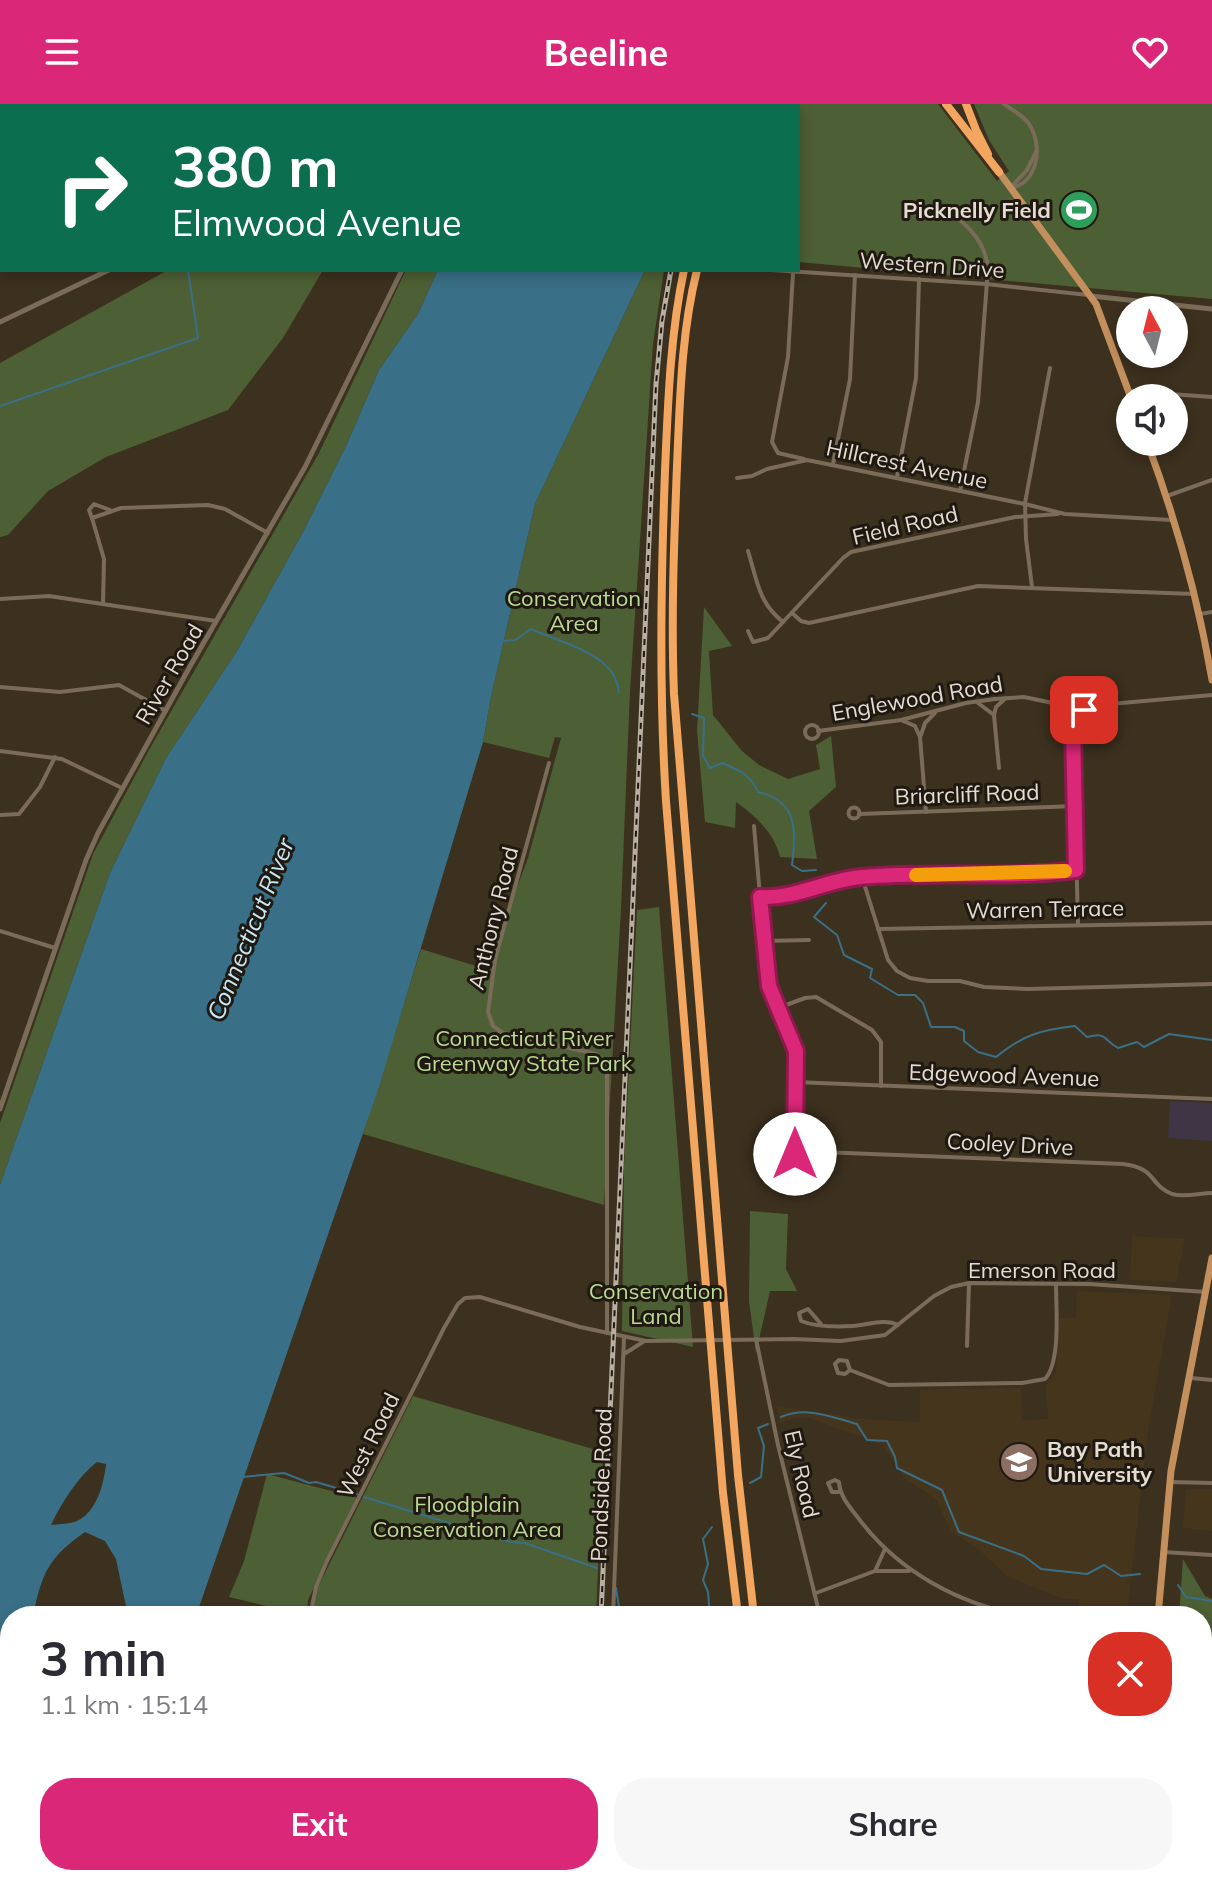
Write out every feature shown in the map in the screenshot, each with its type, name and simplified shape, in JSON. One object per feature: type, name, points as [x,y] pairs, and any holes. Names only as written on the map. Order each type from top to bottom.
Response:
[{"type":"highway","points":[[946,104],[999,172]]},
{"type":"highway","points":[[966,104],[999,172]]},
{"type":"highway","points":[[684,272],[674,327],[669,390],[661,574],[666,801],[724,1502],[737,1606]]},
{"type":"highway","points":[[697,272],[685,335],[681,387],[674,549],[674,675],[726,1335],[741,1512],[753,1606]]},
{"type":"main road","points":[[999,172],[1096,304],[1126,384]]},
{"type":"main road","points":[[1152,456],[1195,594],[1212,680]]},
{"type":"main road","points":[[1159,1606],[1170,1482],[1188,1378],[1209,1293],[1212,1258]]},
{"type":"street","points":[[1004,104],[1022,116],[1036,137],[1037,158],[1032,171],[1020,185],[1011,188]]},
{"type":"street","points":[[951,212],[971,229],[982,245],[987,261],[978,402],[960,491]]},
{"type":"street","points":[[0,322],[105,272]]},
{"type":"street","name":"River Road","points":[[0,1109],[88,855],[342,396],[401,272]]},
{"type":"street","points":[[793,272],[788,362],[772,442],[778,453],[807,460]]},
{"type":"street","name":"Western Drive","points":[[793,272],[986,281],[1090,296]]},
{"type":"street","points":[[833,464],[850,379],[855,275]]},
{"type":"street","points":[[897,477],[916,378],[919,279]]},
{"type":"street","points":[[1090,296],[1212,309]]},
{"type":"street","points":[[1032,587],[1025,504],[1050,368]]},
{"type":"street","points":[[1188,396],[1212,397]]},
{"type":"street","name":"Hillcrest Avenue","points":[[737,478],[807,460],[1025,504]]},
{"type":"street","points":[[1167,496],[1212,480]]},
{"type":"street","points":[[103,604],[104,559],[89,510],[94,504],[112,511]]},
{"type":"street","name":"Field Road","points":[[1025,504],[1065,514]]},
{"type":"street","points":[[92,518],[112,511],[211,505],[240,516],[268,533]]},
{"type":"street","name":"Field Road","points":[[748,631],[751,641],[768,638],[851,552],[1025,516],[1065,514],[1174,519]]},
{"type":"street","points":[[748,551],[764,602],[770,612],[783,622]]},
{"type":"street","points":[[792,613],[809,623],[970,586],[1195,594]]},
{"type":"street","points":[[0,599],[39,596],[218,621]]},
{"type":"street","points":[[1200,614],[1212,612]]},
{"type":"street","points":[[0,687],[63,692],[119,685],[166,711]]},
{"type":"street","name":"Englewood Road","points":[[818,731],[901,720],[974,701],[1006,698],[1036,698],[1053,703],[1091,705],[1212,695]]},
{"type":"street","points":[[999,768],[994,715],[998,705],[1006,698]]},
{"type":"street","points":[[974,701],[986,706],[994,715]]},
{"type":"street","points":[[1053,703],[1059,706],[1073,728],[1078,925]]},
{"type":"street","points":[[1073,728],[1081,713],[1091,705]]},
{"type":"street","points":[[920,737],[925,723],[938,711]]},
{"type":"street","points":[[901,720],[916,728],[920,737],[926,812]]},
{"type":"street","points":[[0,751],[55,757],[123,789]]},
{"type":"street","points":[[0,815],[19,814],[40,787],[55,757]]},
{"type":"street","name":"Anthony Road","points":[[549,763],[495,960],[488,1012],[493,1026],[503,1033],[596,1054],[607,1066],[607,1333]]},
{"type":"street","name":"Briarcliff Road","points":[[859,814],[1076,806]]},
{"type":"street","points":[[754,826],[769,986],[794,1044],[795,1151],[801,1175]]},
{"type":"street","points":[[760,897],[794,894],[824,883],[862,877],[1076,870]]},
{"type":"street","points":[[862,877],[892,966],[905,976],[1013,989],[1212,984]]},
{"type":"street","name":"Warren Terrace","points":[[878,929],[1212,923]]},
{"type":"street","points":[[0,931],[56,948]]},
{"type":"street","points":[[763,941],[809,940]]},
{"type":"street","points":[[778,1008],[816,997],[872,1030],[881,1042],[881,1086]]},
{"type":"street","name":"Edgewood Avenue","points":[[795,1082],[1212,1099]]},
{"type":"street","name":"Cooley Drive","points":[[795,1151],[1123,1164],[1144,1168],[1171,1193],[1212,1193]]},
{"type":"street","points":[[967,1346],[969,1283]]},
{"type":"street","name":"Emerson Road","points":[[469,1297],[646,1341],[859,1341],[885,1335],[942,1291],[969,1283],[1164,1287],[1209,1293]]},
{"type":"street","points":[[850,1370],[889,1385],[1022,1383],[1045,1379],[1051,1373],[1055,1352],[1056,1284]]},
{"type":"street","name":"West Road","points":[[312,1606],[327,1561],[444,1328],[460,1301],[469,1297]]},
{"type":"street","points":[[821,1324],[808,1309],[799,1313],[802,1322],[821,1324],[853,1326],[887,1321],[898,1325]]},
{"type":"street","name":"Pondside Road","points":[[613,1606],[624,1337]]},
{"type":"street","name":"Ely Road","points":[[756,1339],[778,1445],[818,1606]]},
{"type":"street","points":[[622,1356],[646,1341]]},
{"type":"street","points":[[1188,1378],[1212,1380]]},
{"type":"street","points":[[1170,1482],[1212,1483]]},
{"type":"street","points":[[840,1492],[865,1527],[911,1571],[965,1600],[988,1606]]},
{"type":"street","points":[[875,1571],[885,1549]]},
{"type":"street","points":[[1162,1552],[1212,1555]]},
{"type":"street","points":[[816,1593],[875,1571],[911,1571]]},
{"type":"shaded area","points":[[1170,1101],[1212,1103],[1212,1141],[1168,1138]]},
{"type":"shaded area","points":[[1132,1236],[1185,1239],[1176,1282],[1130,1280]]},
{"type":"shaded area","name":"Bay Path University","points":[[1077,1291],[1172,1295],[1148,1431],[1128,1606],[1079,1606],[1079,1600],[1060,1598],[1007,1576],[978,1549],[951,1532],[936,1499],[904,1478],[883,1445],[809,1418],[780,1423],[776,1406],[862,1419],[920,1422],[920,1390],[1021,1388],[1022,1420],[1048,1419],[1046,1385],[1056,1372],[1059,1318],[1076,1318]]},
{"type":"shaded area","name":"Bay Path University","points":[[1186,1489],[1212,1489],[1212,1531],[1183,1528]]},
{"type":"green space","points":[[800,104],[938,104],[997,181],[1009,171],[989,140],[974,104],[1212,104],[1212,299],[800,262]]},
{"type":"green space","points":[[164,272],[322,272],[283,338],[228,410],[106,457],[48,491],[8,535],[0,537],[0,363]]},
{"type":"green space","points":[[405,272],[437,272],[418,314],[379,370],[346,446],[303,532],[237,651],[166,758],[110,873],[0,1185],[0,1123],[93,854],[319,453]]},
{"type":"green space","name":"Connecticut River Greenway State Park","points":[[644,272],[664,272],[653,344],[630,691],[604,1205],[363,1134],[421,949],[489,970],[528,858],[561,738],[555,737],[549,758],[483,742],[535,504]]},
{"type":"green space","name":"Conservation Area","points":[[704,607],[732,646],[709,651],[713,715],[742,751],[759,765],[788,779],[820,769],[816,745],[831,736],[836,787],[809,811],[817,859],[780,857],[768,832],[736,802],[735,828],[705,822],[697,731]]},
{"type":"green space","name":"Conservation Land","points":[[659,907],[693,1347],[622,1331],[624,1165],[637,910]]},
{"type":"green space","name":"Conservation Land","points":[[750,1211],[788,1214],[786,1269],[797,1291],[770,1291],[756,1353],[749,1301]]},
{"type":"green space","name":"Floodplain Conservation Area","points":[[413,1396],[603,1452],[596,1606],[311,1606]]},
{"type":"green space","name":"Floodplain Conservation Area","points":[[267,1474],[358,1498],[308,1606],[266,1606],[229,1597],[244,1561]]},
{"type":"green space","points":[[1183,1559],[1205,1596],[1212,1599],[1212,1606],[1180,1606]]},
{"type":"water","name":"Connecticut River","points":[[437,272],[644,272],[535,504],[483,742],[378,1090],[199,1606],[126,1606],[116,1559],[105,1541],[85,1532],[63,1550],[48,1568],[36,1606],[0,1606],[0,1185],[110,873],[166,758],[237,651],[303,532],[346,446],[379,370],[418,314]],"holes":[[[97,1462],[106,1464],[101,1488],[84,1517],[51,1525],[65,1499]]]},
{"type":"waterway","points":[[0,406],[198,338],[188,272]]},
{"type":"waterway","points":[[502,641],[515,640],[531,629],[576,647],[606,666],[614,676],[619,692]]},
{"type":"waterway","points":[[692,714],[704,718],[703,755],[710,768],[722,763],[734,768],[748,777],[758,792],[781,802],[792,819],[794,829],[792,865],[802,871],[816,870]]},
{"type":"waterway","points":[[826,903],[814,917],[837,935],[844,955],[872,969],[870,978],[898,995],[915,995],[923,1003],[931,1027],[955,1027],[964,1031],[964,1041],[978,1052],[996,1057],[1032,1035],[1075,1026],[1087,1037],[1102,1036],[1118,1048],[1137,1042],[1144,1047],[1169,1034],[1212,1040]]},
{"type":"waterway","points":[[781,1417],[800,1412],[829,1416],[857,1424],[867,1440],[887,1441],[897,1468],[942,1490],[959,1532],[1024,1556],[1041,1569],[1087,1574],[1104,1565],[1121,1576],[1140,1574]]},
{"type":"waterway","points":[[750,1483],[761,1477],[764,1446],[758,1428],[768,1424]]},
{"type":"waterway","points":[[242,1477],[284,1473],[309,1483],[316,1482],[357,1494]]},
{"type":"waterway","points":[[364,1497],[511,1542],[525,1543],[597,1568]]},
{"type":"waterway","points":[[709,1606],[703,1580],[708,1564],[703,1539],[712,1527]]},
{"type":"waterway","points":[[1178,1585],[1186,1597],[1212,1601]]},
{"type":"waterway","points":[[616,1588],[619,1606]]},
{"type":"railway","points":[[601,1606],[656,384],[671,272]]},
{"type":"slow traffic","points":[[916,875],[1065,871]]},
{"type":"place","name":"Picknelly Field","points":[[1079,210]]},
{"type":"place","name":"Bay Path University","points":[[1019,1462]]},
{"type":"route","points":[[795,1154],[796,1051],[769,986],[760,897],[804,892],[846,878],[1076,870],[1073,728],[1084,710]]}]
